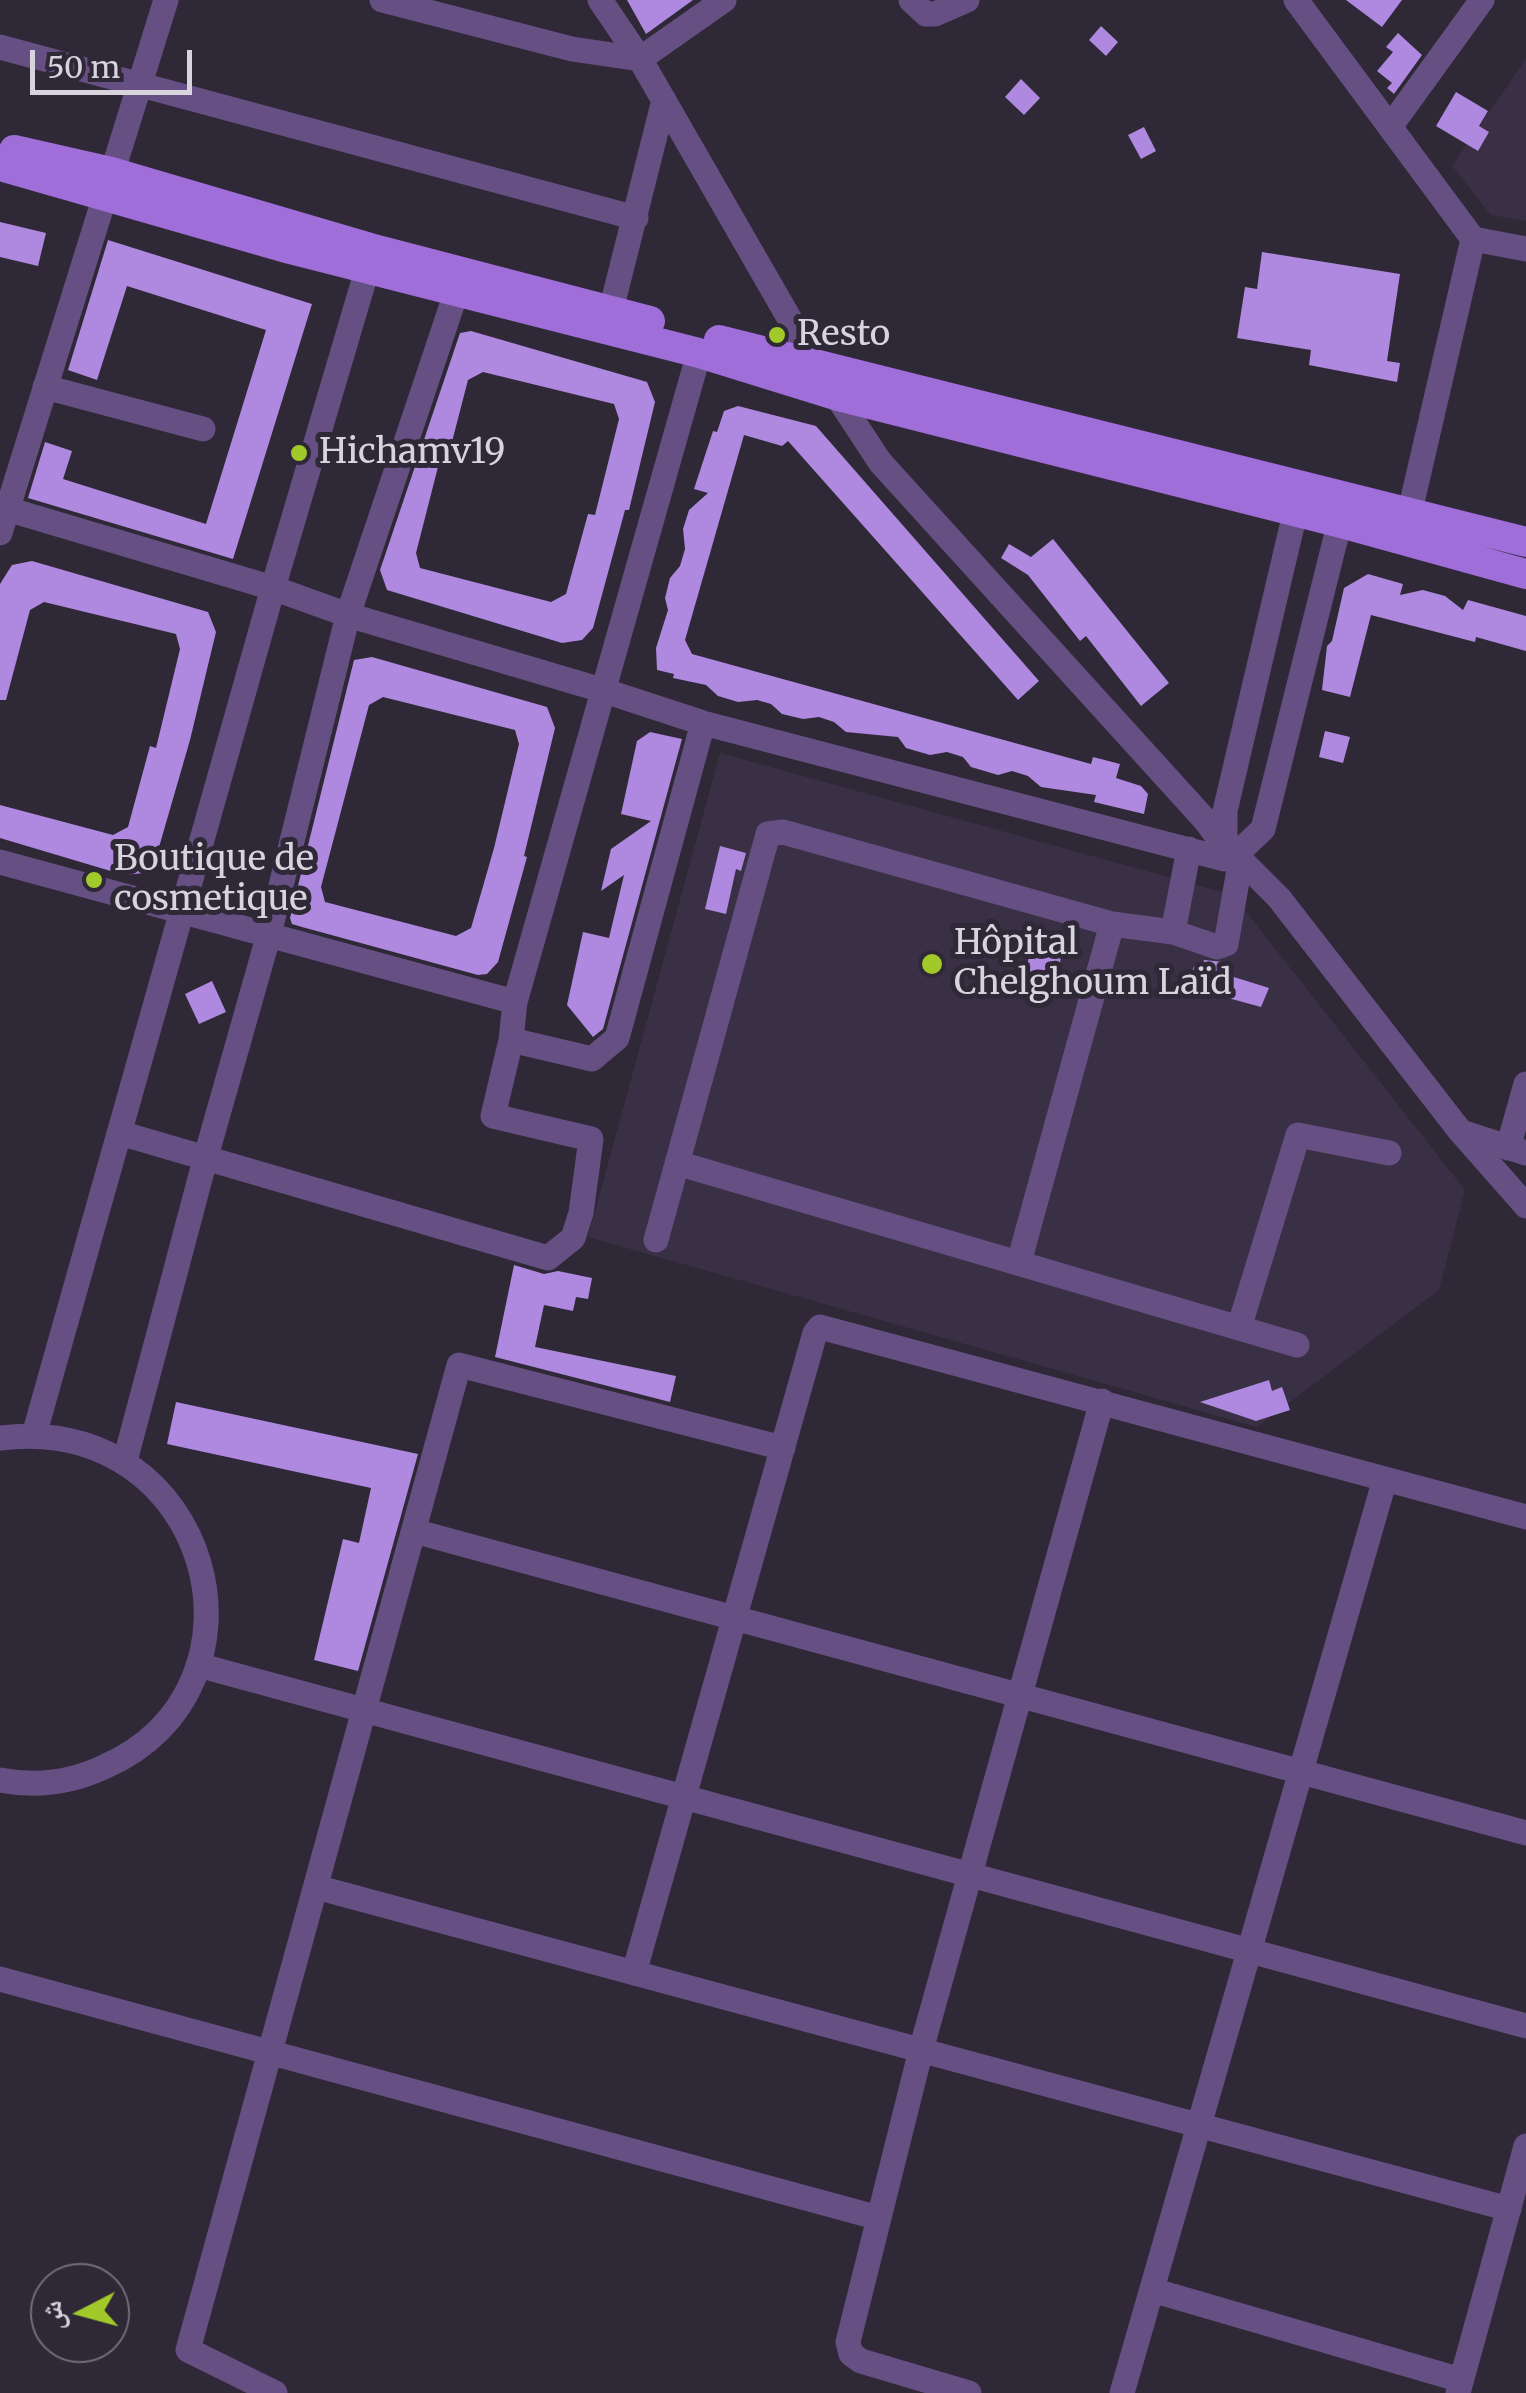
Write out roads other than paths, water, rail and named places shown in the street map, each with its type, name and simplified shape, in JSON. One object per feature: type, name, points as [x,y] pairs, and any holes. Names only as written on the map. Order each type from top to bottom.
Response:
[{"type":"main road","points":[[0,146],[109,184],[454,281],[838,396],[1298,497]]},
{"type":"main road","points":[[0,166],[109,184]]},
{"type":"main road","points":[[454,281],[612,310],[815,363],[1344,510],[1526,574]]},
{"type":"main road","points":[[1344,510],[1410,510],[1526,542]]},
{"type":"street","points":[[166,0],[2,516],[274,588],[348,615],[704,723],[1189,849],[1260,855],[1279,898]]},
{"type":"street","points":[[382,0],[572,48],[640,59],[724,0]]},
{"type":"street","points":[[600,0],[640,59],[815,363],[880,462],[1216,816],[1460,1131],[1526,1206]]},
{"type":"street","points":[[911,0],[926,14],[967,0]]},
{"type":"street","points":[[1390,127],[1482,0]]},
{"type":"street","points":[[1301,2],[1473,239],[1526,249]]},
{"type":"street","points":[[0,48],[636,218]]},
{"type":"street","points":[[612,310],[664,100]]},
{"type":"street","points":[[1410,510],[1473,239]]},
{"type":"street","points":[[34,1435],[368,259]]},
{"type":"street","points":[[125,1461],[269,934],[348,615],[454,281]]},
{"type":"street","points":[[120,1133],[548,1258],[573,1238],[582,1213],[592,1140],[493,1116],[512,1040],[515,1002],[699,353]]},
{"type":"street","points":[[45,387],[203,428]]},
{"type":"street","points":[[1216,816],[1298,497]]},
{"type":"street","points":[[656,1240],[768,834],[783,832],[1112,924],[1173,932],[1217,947],[1226,944],[1240,851],[1344,510]]},
{"type":"street","points":[[512,1040],[592,1059],[617,1038],[704,723]]},
{"type":"street","points":[[1160,841],[1216,816]]},
{"type":"street","points":[[1173,932],[1189,849]]},
{"type":"street","points":[[0,862],[515,1002]]},
{"type":"street","points":[[1020,1262],[1112,924]]},
{"type":"street","points":[[1460,1131],[1517,1150],[1526,1084]]},
{"type":"street","points":[[1238,1328],[1298,1135],[1389,1152]]},
{"type":"street","points":[[677,1164],[1297,1345]]},
{"type":"street","points":[[634,1973],[815,1333],[820,1328],[1526,1517]]},
{"type":"street","points":[[276,2393],[188,2350],[459,1365],[782,1448]]},
{"type":"street","points":[[969,2393],[861,2362],[851,2354],[848,2342],[921,2050],[1102,1401]]},
{"type":"street","points":[[0,1438],[34,1435],[82,1442],[125,1461],[156,1486],[180,1516],[196,1551],[206,1588],[206,1627],[198,1665],[185,1694],[144,1743],[118,1761],[58,1782],[0,1780]]},
{"type":"street","points":[[1122,2393],[1386,1478]]},
{"type":"street","points":[[414,1532],[1526,1833]]},
{"type":"street","points":[[198,1665],[1526,2026]]},
{"type":"street","points":[[316,1887],[1508,2209]]},
{"type":"street","points":[[0,1979],[879,2218]]},
{"type":"street","points":[[1152,2290],[1460,2386],[1526,2146]]},
{"type":"place","name":"Resto","points":[[777,335]]},
{"type":"place","name":"Hichamv19","points":[[299,453]]},
{"type":"place","name":"Boutique de cosmetique","points":[[94,880]]},
{"type":"place","name":"Hôpital Chelghoum Laïd","points":[[932,964]]}]
